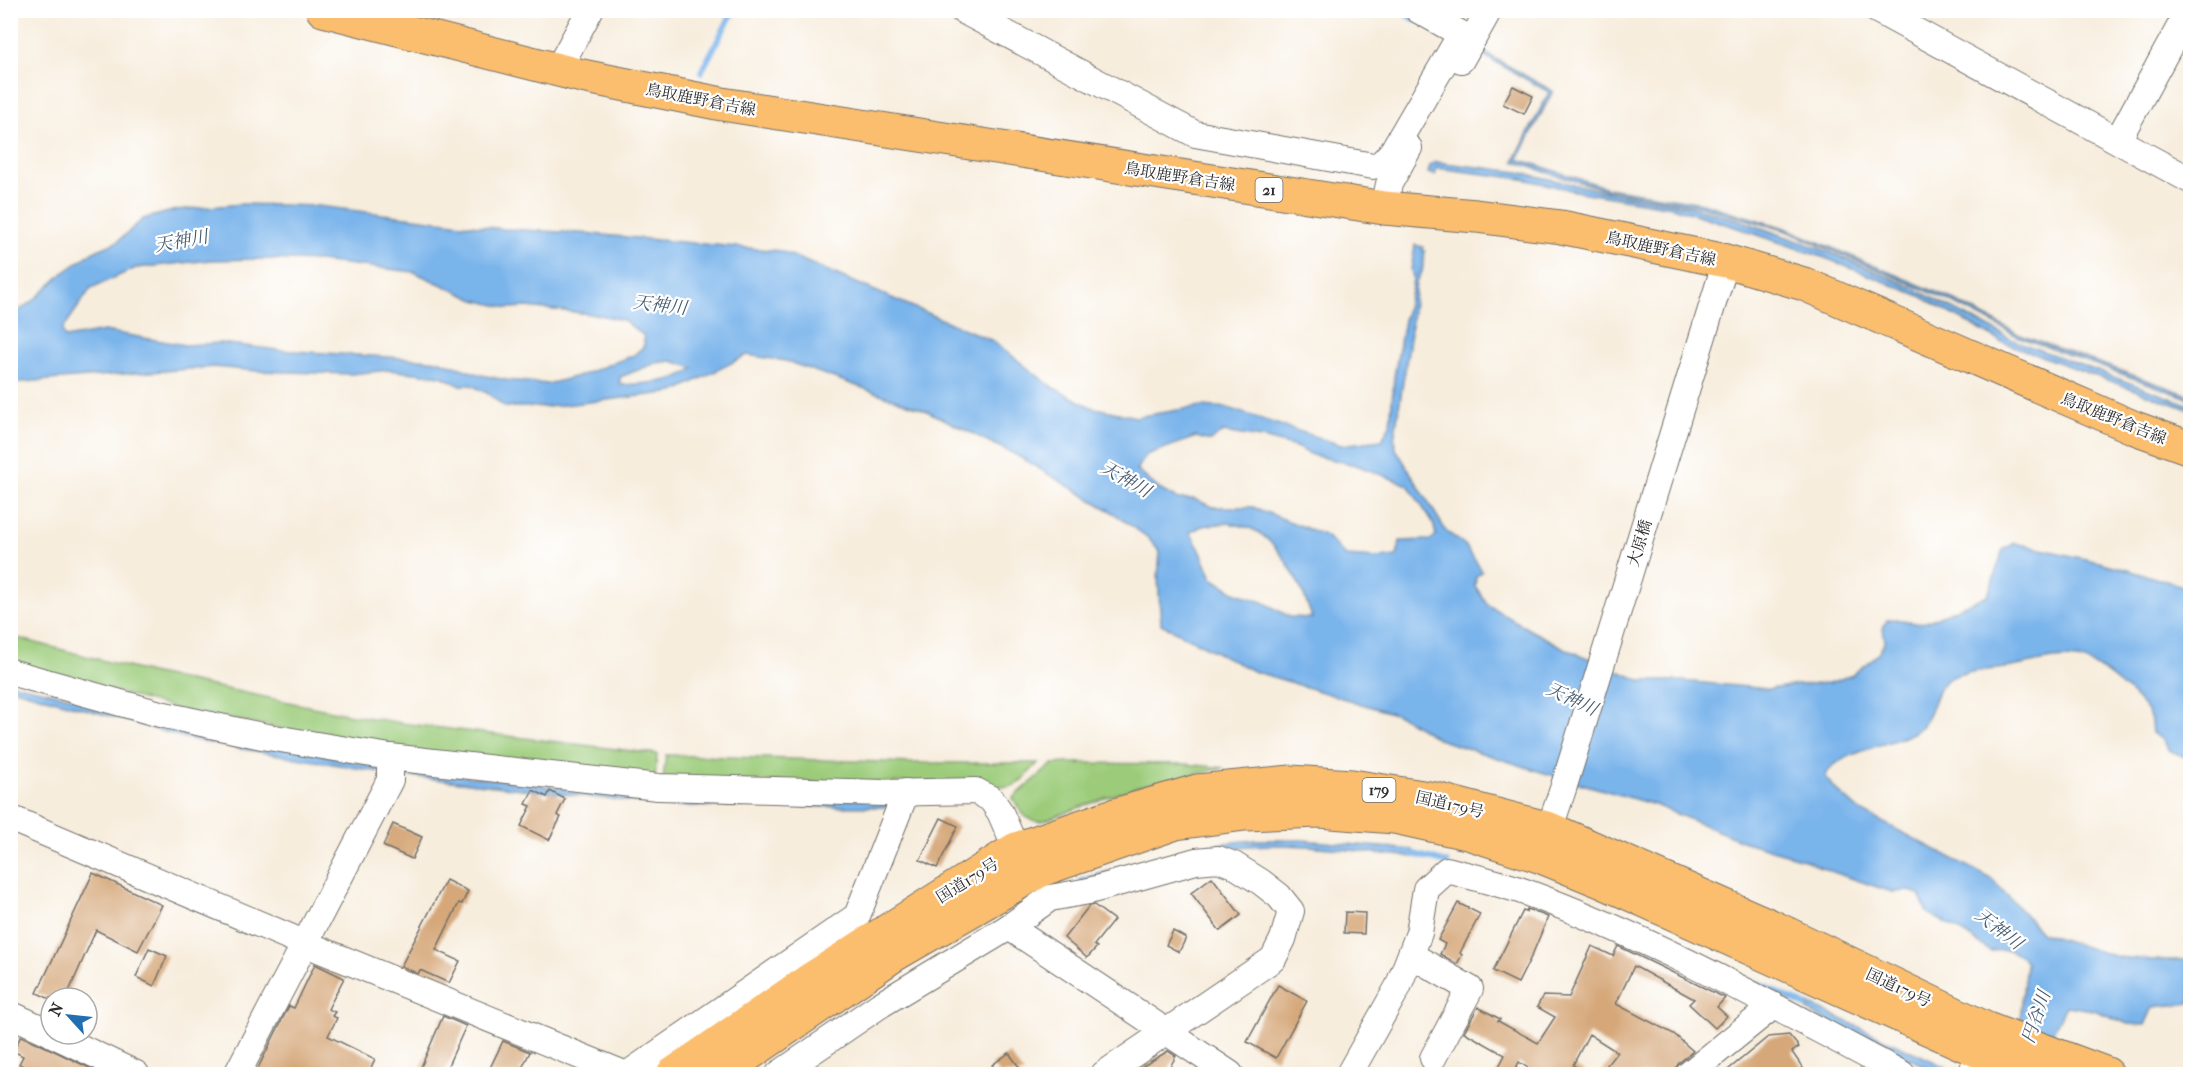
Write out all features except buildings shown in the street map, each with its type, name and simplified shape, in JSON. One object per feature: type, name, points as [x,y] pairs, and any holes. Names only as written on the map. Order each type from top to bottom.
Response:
[{"type":"main road","name":"鳥取鹿野倉吉線","points":[[323,10],[582,76],[803,118],[1384,208],[1476,216],[1562,227],[1726,261],[1804,284],[2135,428],[2190,448]]},
{"type":"main road","name":"国道179号","points":[[673,1074],[808,981],[1016,849],[1108,817],[1197,791],[1291,782],[1352,786],[1436,799],[1771,926],[1979,1051],[2035,1074]]},
{"type":"main road","name":"国道179号","points":[[720,1074],[894,955],[979,904],[1041,870],[1176,823],[1245,814],[1319,811],[1394,817],[1471,834],[1545,842]]},
{"type":"main road","name":"国道179号","points":[[1979,1051],[2107,1074]]},
{"type":"street","points":[[558,69],[590,10]]},
{"type":"street","points":[[962,10],[1195,134],[1373,166],[1381,164],[1392,152],[1467,37],[1489,10]]},
{"type":"street","points":[[1418,10],[1467,37]]},
{"type":"street","points":[[2118,140],[2190,10]]},
{"type":"street","points":[[1885,13],[2190,180]]},
{"type":"street","points":[[1384,208],[1389,184],[1467,37]]},
{"type":"street","name":"大原橋","points":[[1545,842],[1726,261]]},
{"type":"street","points":[[10,672],[160,714],[262,736],[390,757],[658,788],[976,791],[991,799],[1016,849]]},
{"type":"street","points":[[237,1074],[390,780],[390,757]]},
{"type":"street","points":[[10,818],[306,944],[626,1074],[857,916],[906,792]]},
{"type":"street","points":[[779,1074],[880,1005],[1009,927],[1050,898],[1089,891],[1196,861],[1218,859],[1234,865],[1279,896],[1291,912],[1283,939],[1273,959],[1104,1074]]},
{"type":"street","points":[[1348,1074],[1398,987],[1419,933],[1426,889],[1447,870],[1524,891],[1723,979],[1878,1066],[1902,1074]]},
{"type":"street","points":[[1009,927],[1230,1074]]},
{"type":"street","points":[[1411,955],[1470,989],[1433,1058]]},
{"type":"street","points":[[1689,1074],[1773,1006]]},
{"type":"street","points":[[10,1014],[39,1028]]},
{"type":"street","points":[[77,1046],[136,1074]]},
{"type":"green space","points":[[10,636],[150,673],[346,714],[408,724],[657,754],[655,780],[393,749],[185,711],[11,663]]},
{"type":"green space","points":[[666,755],[914,763],[1038,763],[1021,781],[1005,787],[987,783],[663,781]]},
{"type":"green space","points":[[1053,764],[1185,764],[1224,768],[1138,786],[1043,821],[1028,818],[1021,812],[1013,798]]},
{"type":"water","points":[[1478,49],[1553,91],[1518,159],[1608,188],[1702,203],[1785,228],[1948,297],[2020,335],[2189,395],[2188,398],[2019,337],[1946,299],[1784,230],[1700,206],[1607,190],[1514,161],[1549,92],[1477,52]]},
{"type":"water","points":[[1436,162],[1518,172],[1612,193],[1688,206],[1736,219],[1829,252],[1911,287],[2013,340],[2190,405],[2190,410],[2002,342],[1920,296],[1828,259],[1732,226],[1672,207],[1580,192],[1523,179],[1437,168],[1435,175],[1428,173],[1430,166]]},
{"type":"water","points":[[242,204],[318,206],[503,229],[581,233],[781,251],[993,341],[1052,387],[1091,407],[1136,417],[1202,406],[1228,408],[1341,445],[1382,440],[1390,425],[1394,377],[1412,288],[1411,270],[1415,245],[1423,247],[1425,251],[1422,272],[1416,282],[1410,339],[1394,439],[1396,449],[1446,531],[1465,545],[1481,569],[1482,572],[1476,576],[1475,586],[1488,605],[1564,648],[1642,681],[1681,681],[1769,689],[1829,683],[1852,675],[1878,654],[1885,641],[1883,628],[1887,620],[1926,622],[1988,595],[2003,550],[2015,543],[2103,563],[2183,586],[2190,592],[2190,631],[2183,648],[2190,673],[2190,759],[2168,750],[2164,740],[2152,733],[2149,715],[2119,683],[2090,663],[2073,658],[2063,658],[1952,677],[1942,685],[1920,728],[1904,737],[1864,750],[1838,762],[1830,769],[1826,777],[1832,786],[1859,810],[1992,879],[2042,933],[2117,957],[2190,960],[2190,1003],[2153,1007],[2145,1025],[2128,1024],[2094,1010],[2066,1006],[2032,1074],[1983,1074],[2020,1019],[2026,963],[2021,956],[2009,950],[1990,951],[1954,927],[1927,913],[1919,894],[1909,891],[1892,892],[1827,870],[1803,859],[1742,841],[1655,805],[1438,739],[1401,716],[1253,671],[1161,624],[1158,578],[1160,552],[1147,537],[1109,510],[1016,455],[925,410],[786,361],[747,355],[674,392],[547,407],[505,407],[487,393],[471,385],[459,385],[441,376],[389,370],[351,374],[257,371],[214,367],[11,383],[11,316],[33,301],[63,273],[93,252],[117,242],[143,219],[176,210]],"holes":[[[211,260],[319,261],[414,272],[475,300],[508,308],[527,307],[600,315],[623,320],[644,336],[644,346],[634,355],[582,375],[548,384],[481,375],[440,361],[278,350],[221,343],[185,345],[104,331],[65,338],[62,330],[91,288],[136,268]],[[672,361],[694,368],[669,380],[620,385],[620,377],[656,363]],[[1223,432],[1267,439],[1296,447],[1312,455],[1356,465],[1408,485],[1433,523],[1436,535],[1431,540],[1400,541],[1397,556],[1376,558],[1346,556],[1326,536],[1253,507],[1213,507],[1194,499],[1177,499],[1159,489],[1137,470],[1146,455],[1196,437],[1210,441]],[[1228,523],[1249,528],[1263,536],[1282,555],[1290,568],[1303,593],[1312,618],[1290,617],[1263,602],[1236,593],[1212,578],[1190,532],[1202,526]]]},
{"type":"water","points":[[10,683],[360,763],[669,801],[888,799],[889,807],[670,806],[399,775],[183,737],[11,688]]},
{"type":"water","points":[[1250,840],[1303,840],[1413,850],[1415,857],[1304,846],[1259,845],[1217,849],[1178,857],[1082,885],[1080,880],[1201,847]]},
{"type":"water","points":[[1799,1002],[1813,1006],[1946,1067],[1940,1073],[1813,1014]]},
{"type":"waterway","points":[[701,72],[734,10]]},
{"type":"waterway","points":[[944,10],[956,17]]},
{"type":"waterway","points":[[1399,10],[1414,19]]},
{"type":"waterway","points":[[1407,852],[1447,863]]},
{"type":"waterway","points":[[1755,982],[1806,1006]]},
{"type":"water label","name":"天神川","points":[[181,241]]},
{"type":"water label","name":"天神川","points":[[660,305]]},
{"type":"water label","name":"天神川","points":[[1126,479]]},
{"type":"water label","name":"天神川","points":[[1572,699]]},
{"type":"water label","name":"天神川","points":[[1999,929]]},
{"type":"water label","name":"円谷川","points":[[2036,1017]]}]
